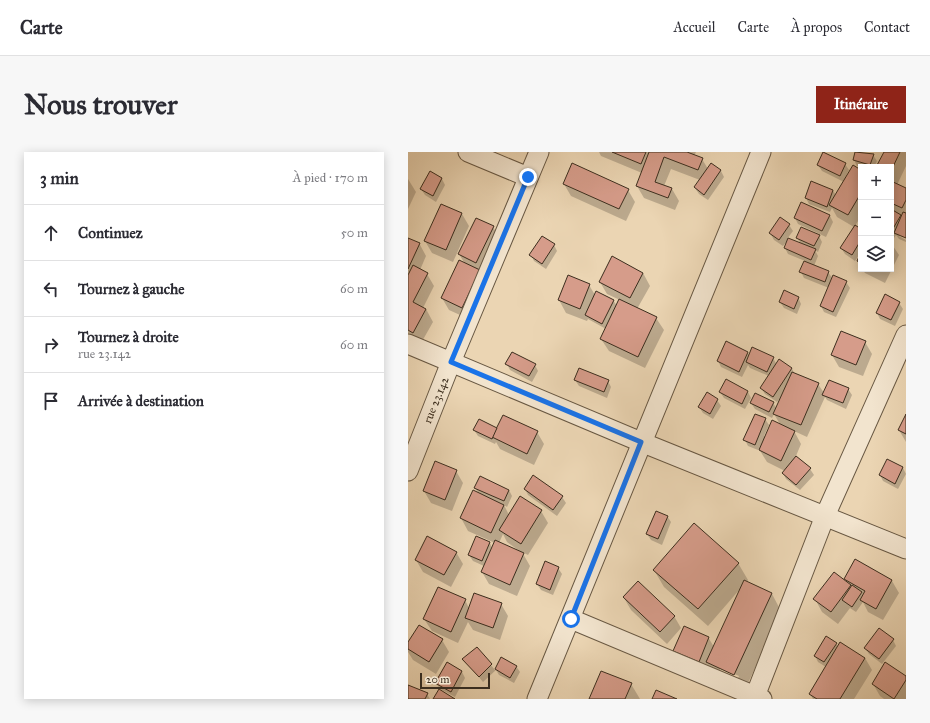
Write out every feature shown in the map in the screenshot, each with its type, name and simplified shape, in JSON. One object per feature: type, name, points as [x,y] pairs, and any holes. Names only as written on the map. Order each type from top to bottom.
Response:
[{"type":"street","points":[[468,152],[528,177]]},
{"type":"street","name":"rue 23.142","points":[[408,471],[451,362],[538,152]]},
{"type":"street","points":[[536,699],[571,619],[641,442],[761,152]]},
{"type":"street","points":[[571,619],[757,698],[825,516],[906,335]]},
{"type":"street","points":[[408,344],[641,442],[906,549]]},
{"type":"building","points":[[612,152],[646,152],[641,164]]},
{"type":"building","points":[[649,152],[687,152],[703,158],[698,170],[664,157],[655,182],[672,188],[668,198],[636,186]]},
{"type":"building","points":[[823,152],[846,163],[840,176],[817,165]]},
{"type":"building","points":[[855,152],[874,154],[870,164],[853,160]]},
{"type":"building","points":[[884,152],[900,152],[894,165],[878,164]]},
{"type":"building","points":[[572,163],[629,189],[619,209],[563,184]]},
{"type":"building","points":[[711,163],[721,170],[704,195],[694,187]]},
{"type":"building","points":[[853,165],[858,168],[858,198],[848,215],[829,205]]},
{"type":"building","points":[[430,171],[442,178],[433,196],[420,189]]},
{"type":"building","points":[[811,181],[833,190],[827,207],[805,198]]},
{"type":"building","points":[[894,182],[906,188],[906,200],[902,208],[894,204]]},
{"type":"building","points":[[801,202],[830,215],[822,231],[794,218]]},
{"type":"building","points":[[441,204],[462,213],[446,250],[424,241]]},
{"type":"building","points":[[894,211],[901,215],[894,227]]},
{"type":"building","points":[[903,212],[906,213],[906,238],[894,233]]},
{"type":"building","points":[[780,217],[790,224],[779,240],[769,233]]},
{"type":"building","points":[[476,218],[494,226],[476,263],[458,254]]},
{"type":"building","points":[[855,225],[858,227],[858,245],[852,255],[840,248]]},
{"type":"building","points":[[801,227],[820,235],[814,246],[796,238]]},
{"type":"building","points":[[542,236],[555,244],[542,264],[529,255]]},
{"type":"building","points":[[408,238],[420,243],[408,269]]},
{"type":"building","points":[[788,238],[816,249],[811,260],[784,248]]},
{"type":"building","points":[[612,256],[643,273],[630,298],[599,282]]},
{"type":"building","points":[[459,260],[480,270],[462,308],[441,298]]},
{"type":"building","points":[[804,261],[829,271],[825,282],[799,272]]},
{"type":"building","points":[[413,265],[428,273],[413,302],[426,309],[413,333],[408,330],[408,275]]},
{"type":"building","points":[[568,275],[590,284],[580,309],[558,300]]},
{"type":"building","points":[[833,275],[847,281],[833,312],[820,306]]},
{"type":"building","points":[[784,290],[799,297],[794,309],[779,302]]},
{"type":"building","points":[[596,291],[614,300],[602,324],[585,315]]},
{"type":"building","points":[[885,294],[900,302],[891,320],[876,313]]},
{"type":"building","points":[[619,299],[657,317],[638,357],[600,339]]},
{"type":"building","points":[[841,331],[866,341],[856,365],[831,355]]},
{"type":"building","points":[[726,341],[748,352],[739,372],[717,361]]},
{"type":"building","points":[[752,347],[774,357],[767,372],[746,362]]},
{"type":"building","points":[[512,352],[536,364],[529,376],[505,364]]},
{"type":"building","points":[[779,359],[792,368],[773,397],[760,388]]},
{"type":"building","points":[[579,368],[609,380],[604,392],[574,380]]},
{"type":"building","points":[[792,372],[819,383],[801,425],[773,414]]},
{"type":"building","points":[[726,379],[748,391],[742,404],[719,392]]},
{"type":"building","points":[[829,380],[849,388],[843,403],[822,395]]},
{"type":"building","points":[[707,392],[718,399],[710,414],[698,407]]},
{"type":"building","points":[[755,393],[774,402],[769,412],[750,403]]},
{"type":"building","points":[[755,414],[766,418],[755,445],[743,440]]},
{"type":"building","points":[[906,414],[906,434],[898,430]]},
{"type":"building","points":[[503,415],[538,431],[527,454],[492,437]]},
{"type":"building","points":[[479,419],[497,428],[492,439],[473,430]]},
{"type":"building","points":[[772,420],[795,431],[781,461],[759,450]]},
{"type":"building","points":[[796,456],[811,468],[796,485],[782,473]]},
{"type":"building","points":[[887,459],[903,467],[895,484],[879,475]]},
{"type":"building","points":[[435,461],[457,470],[445,500],[423,491]]},
{"type":"building","points":[[533,475],[563,496],[553,510],[524,489]]},
{"type":"building","points":[[480,476],[509,490],[504,501],[474,488]]},
{"type":"building","points":[[473,490],[504,505],[491,533],[460,518]]},
{"type":"building","points":[[520,496],[542,510],[521,544],[499,530]]},
{"type":"building","points":[[656,511],[668,516],[658,539],[646,534]]},
{"type":"building","points":[[694,523],[739,563],[698,609],[653,570]]},
{"type":"building","points":[[427,536],[457,552],[444,575],[415,560]]},
{"type":"building","points":[[476,536],[490,542],[482,561],[468,555]]},
{"type":"building","points":[[495,540],[524,553],[510,585],[481,572]]},
{"type":"building","points":[[855,559],[892,580],[876,609],[860,600],[865,591],[844,579]]},
{"type":"building","points":[[545,561],[559,567],[550,590],[536,584]]},
{"type":"building","points":[[834,572],[851,585],[831,612],[813,599]]},
{"type":"building","points":[[744,580],[772,593],[734,675],[706,662]]},
{"type":"building","points":[[638,581],[675,616],[660,632],[623,597]]},
{"type":"building","points":[[852,585],[862,592],[852,607],[842,600]]},
{"type":"building","points":[[438,587],[466,599],[451,632],[423,619]]},
{"type":"building","points":[[474,593],[502,603],[493,628],[465,618]]},
{"type":"building","points":[[419,625],[443,639],[429,662],[408,649],[408,642]]},
{"type":"building","points":[[684,626],[709,637],[699,662],[673,651]]},
{"type":"building","points":[[879,628],[894,639],[879,659],[864,648]]},
{"type":"building","points":[[826,636],[837,643],[824,662],[814,656]]},
{"type":"building","points":[[840,642],[865,658],[840,699],[817,699],[809,694]]},
{"type":"building","points":[[477,647],[492,664],[479,677],[462,659]]},
{"type":"building","points":[[501,657],[517,666],[510,678],[495,669]]},
{"type":"building","points":[[447,662],[462,671],[451,692],[435,683]]},
{"type":"building","points":[[885,662],[906,676],[906,680],[894,699],[872,684]]},
{"type":"building","points":[[601,671],[632,683],[625,699],[589,699]]},
{"type":"building","points":[[408,685],[428,693],[425,699],[408,699]]},
{"type":"building","points":[[439,689],[455,699],[433,699]]},
{"type":"building","points":[[656,690],[677,699],[652,699]]},
{"type":"route","points":[[528,177],[451,362],[641,442],[571,619]]}]
